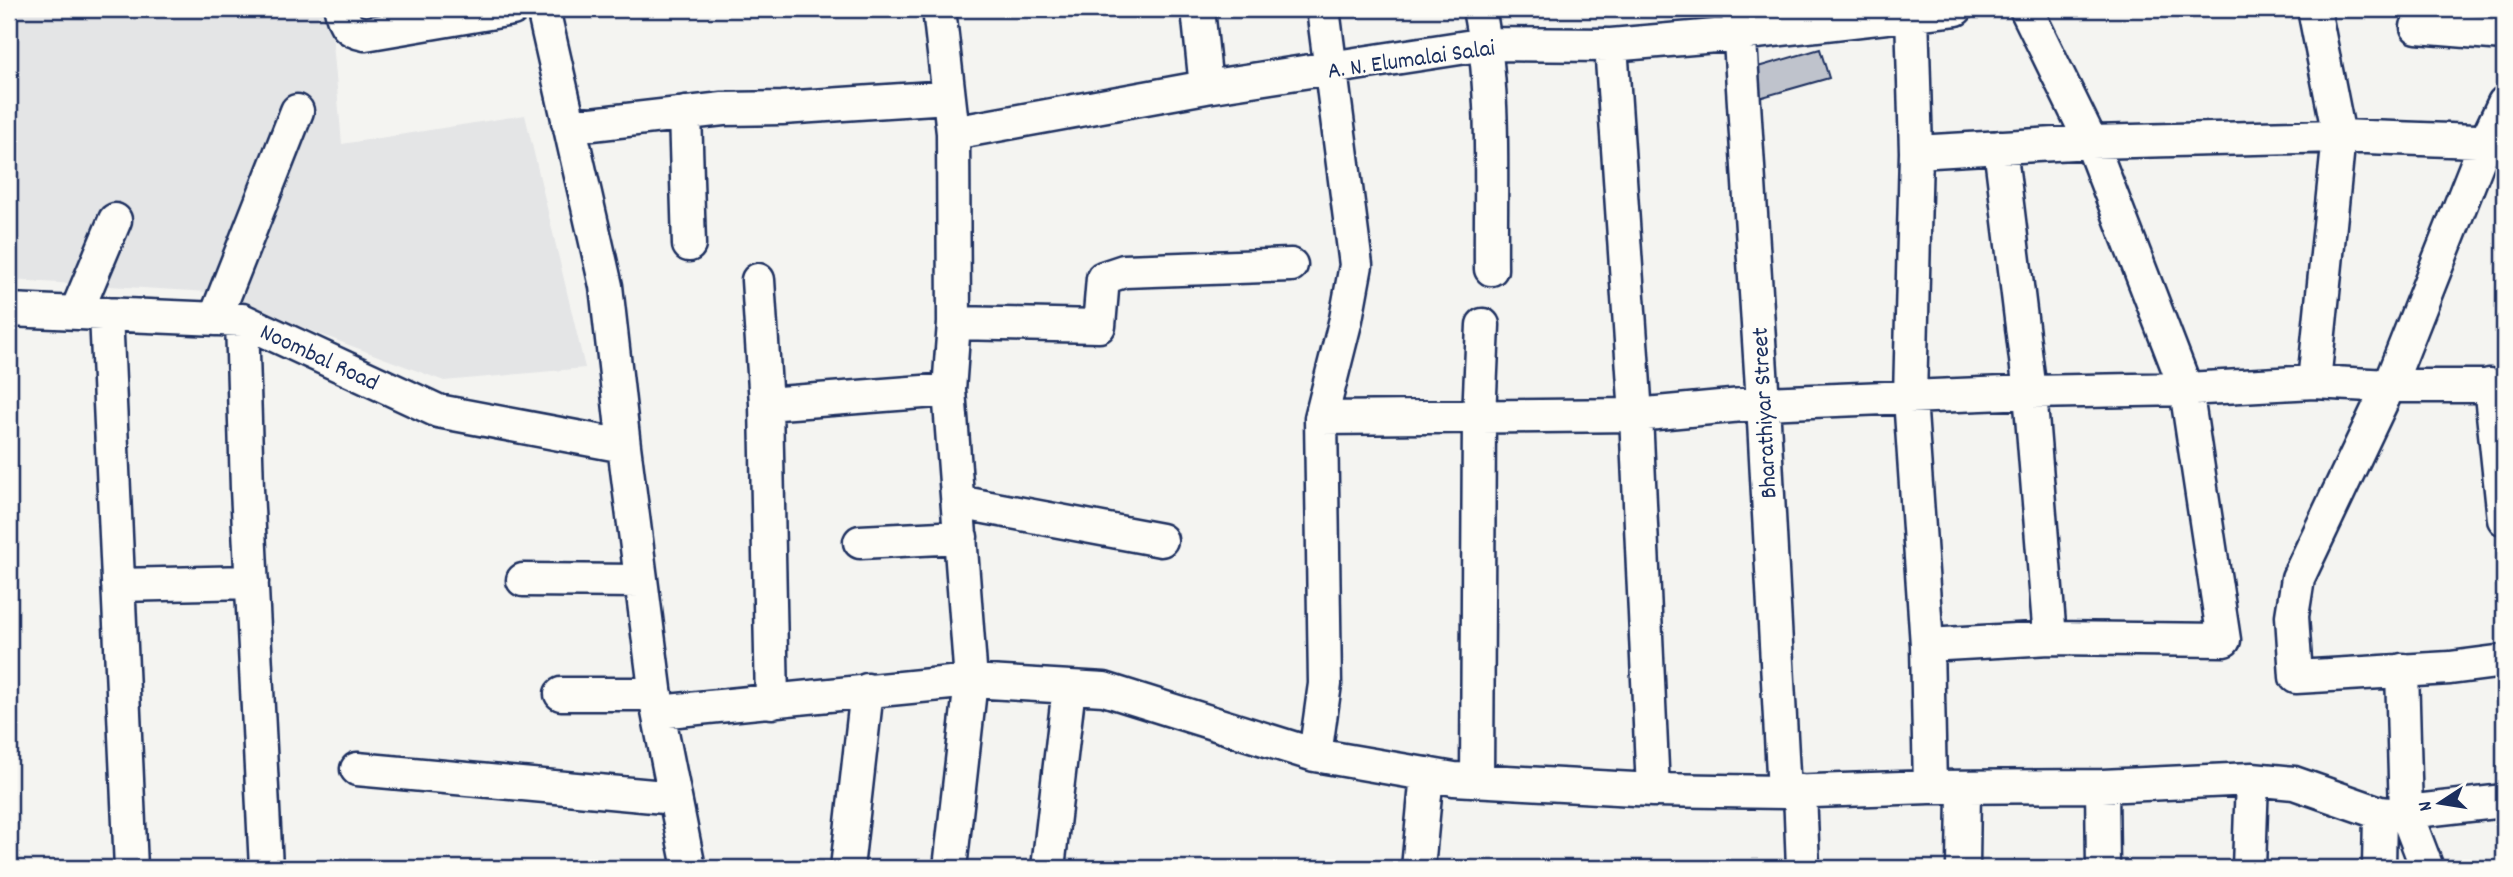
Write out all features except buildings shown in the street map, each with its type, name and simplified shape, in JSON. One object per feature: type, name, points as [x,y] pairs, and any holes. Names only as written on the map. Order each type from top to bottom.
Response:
[{"type":"street","points":[[341,9],[344,24],[353,32],[365,34],[451,14],[512,9]]},
{"type":"street","points":[[543,9],[607,286],[624,446],[657,703],[689,868]]},
{"type":"street","points":[[939,9],[953,133],[954,323],[950,390],[971,681],[950,868]]},
{"type":"street","points":[[1198,9],[1206,87]]},
{"type":"street","points":[[1315,755],[1325,684],[1321,418],[1346,320],[1356,265],[1323,9]]},
{"type":"street","points":[[1479,9],[1486,44],[1490,125],[1491,269]]},
{"type":"street","name":"A. N. Elumalai Salai","points":[[953,133],[1206,87],[1486,44],[1611,45],[1739,21],[1956,9]]},
{"type":"street","points":[[1927,645],[2050,638],[2224,640],[2186,389],[2091,142],[2026,9]]},
{"type":"street","points":[[2314,9],[2339,136],[2314,382]]},
{"type":"street","points":[[1912,13],[1916,152],[1910,398],[1927,645],[1930,787]]},
{"type":"street","name":"Bharathiyar Street","points":[[1739,21],[1763,403],[1792,792],[1803,868]]},
{"type":"street","points":[[2417,27],[2504,34]]},
{"type":"street","points":[[1611,45],[1636,415],[1653,790]]},
{"type":"street","points":[[568,122],[592,124],[723,109],[782,108],[948,96]]},
{"type":"street","points":[[2504,103],[2495,141],[2389,386],[2298,578],[2292,616],[2296,677],[2504,661]]},
{"type":"street","points":[[265,868],[252,582],[229,319],[297,111]]},
{"type":"street","points":[[685,113],[689,245]]},
{"type":"street","points":[[1916,152],[2091,142],[2339,136],[2495,141]]},
{"type":"street","points":[[2000,147],[2030,392],[2050,638]]},
{"type":"street","points":[[116,220],[91,314],[118,585],[131,868]]},
{"type":"street","points":[[954,323],[1099,326],[1103,278],[1124,271],[1291,265]]},
{"type":"street","points":[[758,280],[766,404],[772,702]]},
{"type":"street","name":"Noombal Road","points":[[9,310],[229,319],[438,411],[624,446]]},
{"type":"street","points":[[1477,780],[1479,417],[1483,325]]},
{"type":"street","points":[[1321,418],[1636,415],[1763,403],[2030,392],[2186,389],[2314,382],[2389,386],[2497,386],[2504,519]]},
{"type":"street","points":[[766,404],[950,390]]},
{"type":"street","points":[[958,502],[1161,540]]},
{"type":"street","points":[[860,542],[961,537]]},
{"type":"street","points":[[523,580],[641,581]]},
{"type":"street","points":[[118,585],[252,582]]},
{"type":"street","points":[[2379,868],[2393,813],[2403,670]]},
{"type":"street","points":[[561,694],[657,703],[772,702],[971,681],[1104,689],[1315,755],[1477,780],[1653,790],[1792,792],[1930,787],[2102,786],[2252,779],[2294,783],[2393,813],[2504,801]]},
{"type":"street","points":[[1048,868],[1069,687]]},
{"type":"street","points":[[847,868],[867,690]]},
{"type":"street","points":[[357,769],[675,798]]},
{"type":"street","points":[[1418,868],[1427,774]]},
{"type":"street","points":[[2249,868],[2252,779]]},
{"type":"street","points":[[2102,786],[2103,868]]},
{"type":"street","points":[[1963,868],[1964,787]]},
{"type":"street","points":[[2393,813],[2427,868]]},
{"type":"shaded area","points":[[9,9],[330,9],[342,144],[525,115],[585,368],[444,381],[209,292],[9,280]]}]
